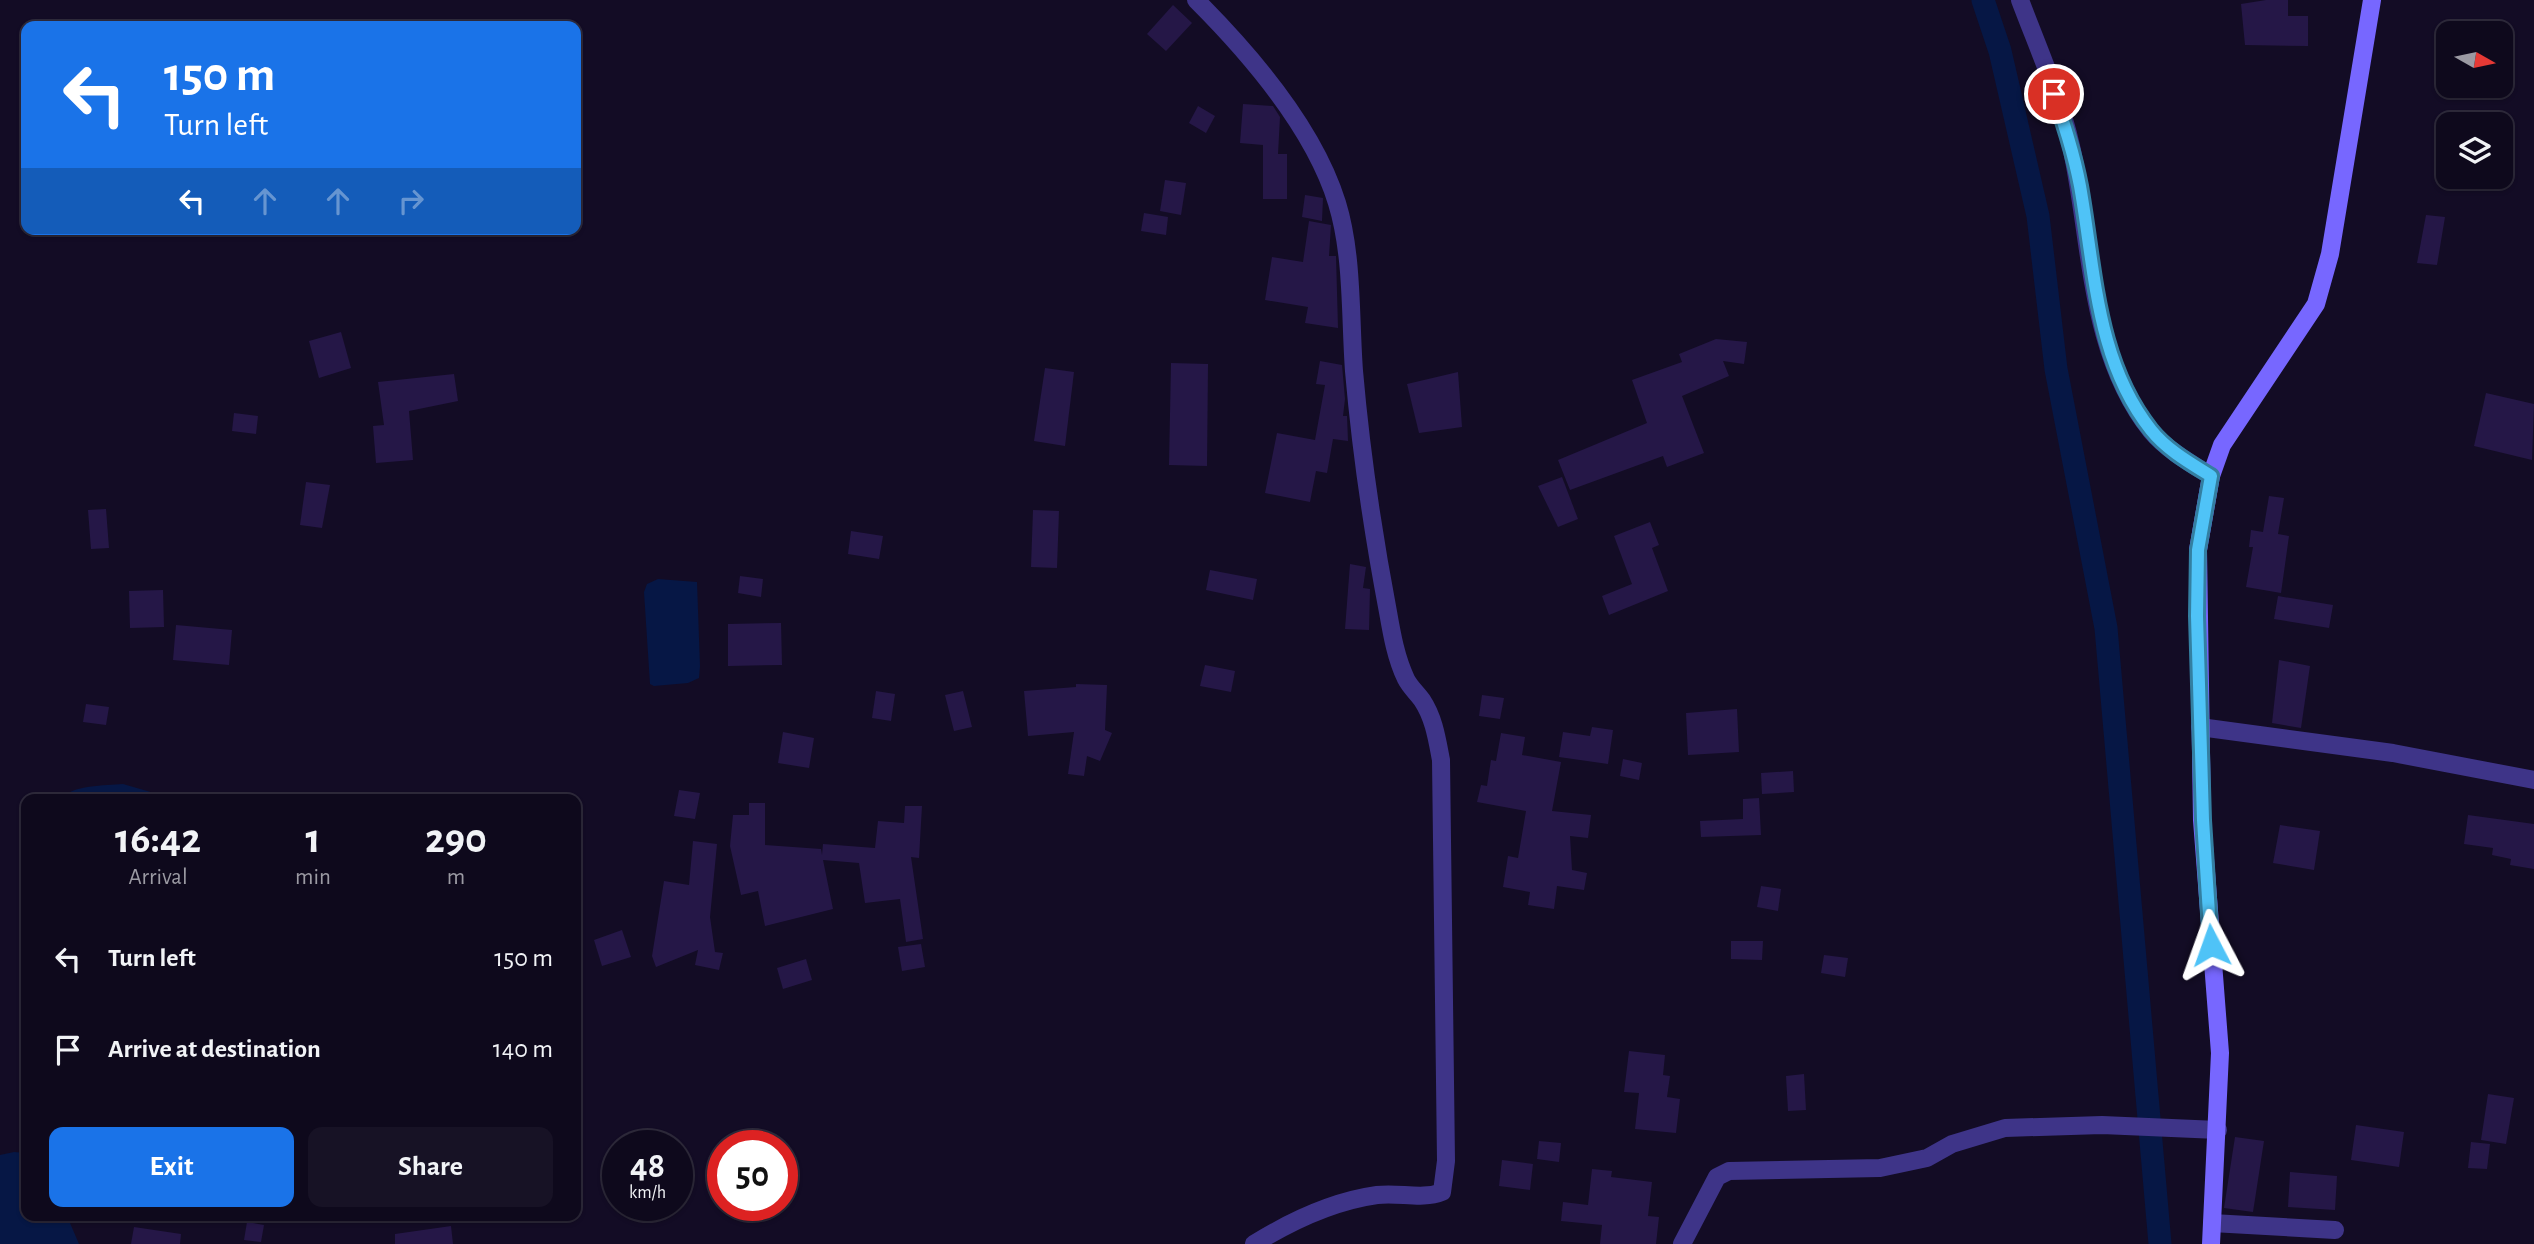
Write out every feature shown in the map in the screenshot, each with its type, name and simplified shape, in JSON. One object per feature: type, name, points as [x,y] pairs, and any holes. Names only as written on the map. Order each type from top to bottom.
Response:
[{"type":"main road","points":[[2211,1244],[2220,1053],[2203,820],[2198,550],[2211,476],[2222,445],[2316,304],[2330,254],[2372,0]]},
{"type":"street","points":[[1196,0],[1242,47],[1283,102],[1324,168],[1337,203],[1345,237],[1354,375],[1373,525],[1388,613],[1395,650],[1406,680],[1434,724],[1441,760],[1446,1161],[1442,1192],[1430,1196],[1400,1193],[1352,1200],[1316,1212],[1254,1244]]},
{"type":"street","points":[[2020,0],[2070,141],[2102,325],[2129,398],[2152,432],[2181,458],[2211,476]]},
{"type":"street","points":[[2200,727],[2393,753],[2534,780]]},
{"type":"street","points":[[1682,1244],[1717,1177],[1729,1171],[1881,1168],[1927,1158],[1952,1144],[2005,1128],[2102,1125],[2218,1130]]},
{"type":"street","points":[[2212,1223],[2335,1230]]},
{"type":"water","points":[[658,579],[697,582],[699,678],[688,683],[654,686],[650,684],[644,592],[647,584]]},
{"type":"water","points":[[123,784],[154,794],[67,794],[80,788]]},
{"type":"water","points":[[21,1153],[21,1221],[69,1221],[79,1244],[0,1244],[0,1155]]},
{"type":"building","points":[[2288,0],[2288,16],[2308,16],[2308,46],[2245,45],[2241,4]]},
{"type":"building","points":[[1173,5],[1192,23],[1166,51],[1147,34]]},
{"type":"building","points":[[1243,104],[1273,106],[1280,117],[1278,154],[1287,154],[1287,199],[1263,199],[1263,145],[1240,143]]},
{"type":"building","points":[[1198,106],[1215,116],[1206,133],[1189,123]]},
{"type":"building","points":[[1165,180],[1186,183],[1181,215],[1160,211]]},
{"type":"building","points":[[1305,195],[1323,198],[1322,221],[1302,217]]},
{"type":"building","points":[[1144,213],[1168,217],[1166,235],[1141,231]]},
{"type":"building","points":[[2426,215],[2445,217],[2437,265],[2417,263]]},
{"type":"building","points":[[1309,221],[1331,225],[1329,256],[1336,256],[1338,328],[1305,323],[1308,307],[1265,300],[1272,257],[1303,262]]},
{"type":"building","points":[[341,332],[351,368],[319,378],[309,341]]},
{"type":"building","points":[[1716,339],[1747,342],[1744,364],[1723,361],[1729,376],[1682,396],[1704,453],[1667,467],[1663,456],[1570,490],[1558,460],[1647,423],[1632,380],[1682,362],[1679,354]]},
{"type":"building","points":[[1320,361],[1342,365],[1345,399],[1343,416],[1347,416],[1348,441],[1333,439],[1327,473],[1316,471],[1310,502],[1265,493],[1277,433],[1315,440],[1325,385],[1316,384]]},
{"type":"building","points":[[1171,363],[1208,364],[1207,466],[1169,465]]},
{"type":"building","points":[[1045,368],[1074,372],[1065,446],[1034,441]]},
{"type":"building","points":[[1458,372],[1462,427],[1419,433],[1407,384]]},
{"type":"building","points":[[454,374],[458,401],[409,411],[413,460],[376,463],[373,426],[384,425],[378,382]]},
{"type":"building","points":[[2486,393],[2534,404],[2532,460],[2474,446]]},
{"type":"building","points":[[234,413],[258,416],[256,434],[232,431]]},
{"type":"building","points":[[1562,477],[1578,519],[1558,527],[1538,486]]},
{"type":"building","points":[[306,482],[330,485],[322,528],[300,525]]},
{"type":"building","points":[[2269,496],[2284,498],[2278,534],[2289,536],[2281,593],[2246,587],[2253,547],[2249,547],[2251,530],[2263,532]]},
{"type":"building","points":[[106,509],[109,548],[91,549],[88,510]]},
{"type":"building","points":[[1033,510],[1059,511],[1057,568],[1031,567]]},
{"type":"building","points":[[1650,522],[1659,545],[1652,548],[1668,591],[1609,615],[1602,596],[1632,584],[1614,536]]},
{"type":"building","points":[[851,531],[883,536],[879,559],[848,554]]},
{"type":"building","points":[[1350,564],[1366,567],[1363,588],[1370,589],[1369,630],[1345,629]]},
{"type":"building","points":[[1210,570],[1257,579],[1253,600],[1206,590]]},
{"type":"building","points":[[740,576],[763,579],[761,597],[738,593]]},
{"type":"building","points":[[163,590],[164,627],[130,628],[129,591]]},
{"type":"building","points":[[2278,596],[2333,605],[2329,628],[2274,619]]},
{"type":"building","points":[[781,623],[782,665],[728,666],[728,624]]},
{"type":"building","points":[[176,625],[232,630],[229,665],[173,660]]},
{"type":"building","points":[[2279,660],[2310,666],[2301,728],[2272,723]]},
{"type":"building","points":[[1205,665],[1235,671],[1231,692],[1200,686]]},
{"type":"building","points":[[1076,684],[1107,685],[1105,730],[1112,733],[1100,761],[1087,756],[1084,776],[1068,774],[1074,732],[1028,736],[1024,691],[1076,687]]},
{"type":"building","points":[[876,691],[895,694],[891,721],[872,718]]},
{"type":"building","points":[[963,691],[972,727],[954,731],[945,695]]},
{"type":"building","points":[[1482,695],[1504,698],[1500,719],[1479,716]]},
{"type":"building","points":[[86,704],[109,707],[106,725],[83,722]]},
{"type":"building","points":[[1737,709],[1739,752],[1688,755],[1686,713]]},
{"type":"building","points":[[1592,727],[1613,730],[1608,764],[1559,757],[1563,732],[1590,736]]},
{"type":"building","points":[[783,732],[814,738],[809,768],[778,763]]},
{"type":"building","points":[[1501,733],[1525,737],[1522,755],[1561,762],[1552,811],[1591,815],[1588,838],[1570,836],[1572,870],[1587,873],[1584,890],[1557,886],[1554,909],[1528,905],[1530,892],[1503,887],[1508,856],[1518,858],[1526,811],[1477,802],[1481,785],[1487,786],[1491,760],[1496,761]]},
{"type":"building","points":[[1623,759],[1642,763],[1639,780],[1620,776]]},
{"type":"building","points":[[1793,771],[1794,792],[1762,794],[1761,773]]},
{"type":"building","points":[[679,790],[700,793],[695,819],[674,816]]},
{"type":"building","points":[[1759,798],[1761,835],[1701,837],[1700,821],[1743,819],[1743,799]]},
{"type":"building","points":[[749,803],[765,803],[765,845],[821,849],[822,855],[823,844],[875,848],[878,821],[904,823],[905,806],[922,806],[919,858],[911,857],[923,939],[906,942],[900,899],[865,903],[859,863],[823,860],[833,909],[765,926],[758,891],[741,895],[730,846],[733,815],[749,815]]},
{"type":"building","points":[[2468,815],[2534,824],[2534,869],[2510,865],[2511,859],[2492,855],[2493,848],[2464,844]]},
{"type":"building","points":[[2280,825],[2320,831],[2314,870],[2273,863]]},
{"type":"building","points":[[693,841],[717,844],[710,917],[715,952],[723,953],[719,970],[695,965],[698,950],[656,967],[652,956],[664,881],[689,885]]},
{"type":"building","points":[[1761,886],[1781,889],[1778,911],[1757,907]]},
{"type":"building","points":[[622,930],[631,957],[602,966],[594,940]]},
{"type":"building","points":[[1731,941],[1763,941],[1762,960],[1731,959]]},
{"type":"building","points":[[921,944],[925,967],[902,971],[898,947]]},
{"type":"building","points":[[1824,955],[1848,958],[1845,977],[1821,973]]},
{"type":"building","points":[[806,959],[812,980],[783,989],[777,968]]},
{"type":"building","points":[[1629,1051],[1665,1055],[1663,1075],[1670,1076],[1667,1097],[1680,1099],[1676,1133],[1635,1129],[1639,1093],[1624,1092]]},
{"type":"building","points":[[1804,1074],[1806,1110],[1788,1111],[1786,1076]]},
{"type":"building","points":[[2488,1094],[2514,1098],[2506,1144],[2481,1140]]},
{"type":"building","points":[[2356,1125],[2404,1132],[2399,1167],[2351,1160]]},
{"type":"building","points":[[2235,1137],[2264,1141],[2253,1212],[2224,1208]]},
{"type":"building","points":[[1539,1141],[1561,1143],[1559,1162],[1537,1159]]},
{"type":"building","points":[[2471,1142],[2490,1144],[2487,1169],[2468,1168]]},
{"type":"building","points":[[1502,1160],[1533,1164],[1530,1190],[1499,1186]]},
{"type":"building","points":[[1592,1169],[1612,1171],[1611,1177],[1652,1182],[1648,1216],[1659,1217],[1656,1244],[1600,1244],[1602,1225],[1561,1221],[1563,1202],[1588,1205]]},
{"type":"building","points":[[2290,1172],[2337,1176],[2335,1210],[2288,1207]]},
{"type":"building","points":[[247,1222],[264,1225],[261,1242],[244,1240]]},
{"type":"building","points":[[451,1226],[453,1244],[395,1244],[395,1234]]},
{"type":"building","points":[[134,1227],[181,1234],[180,1244],[131,1244]]},
{"type":"waterway","points":[[1983,0],[2000,51],[2038,216],[2056,369],[2106,628],[2160,1244]]},
{"type":"route","points":[[2054,94],[2070,141],[2080,188],[2102,325],[2129,398],[2152,432],[2181,458],[2211,476],[2198,550],[2197,616],[2203,820],[2211,945]]}]
